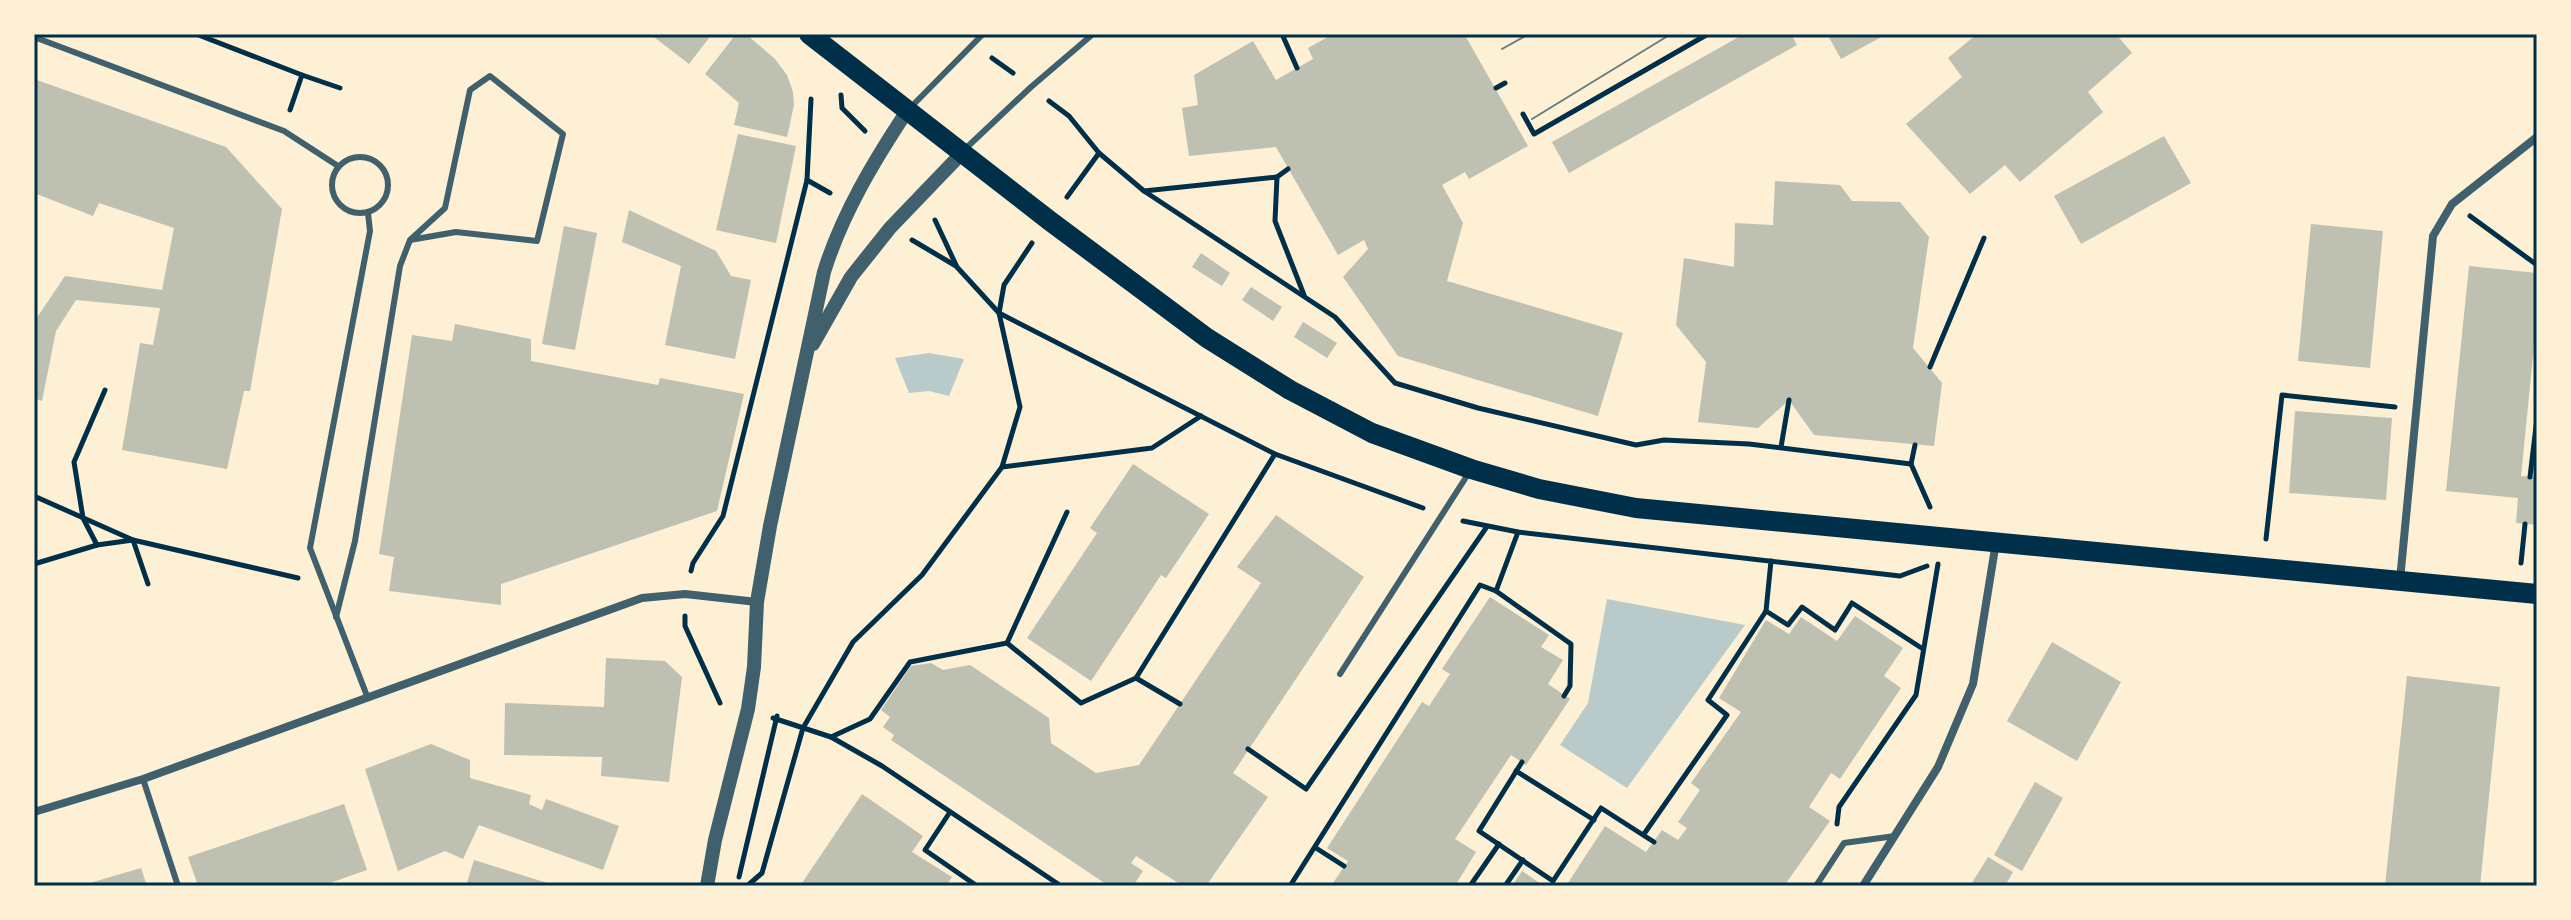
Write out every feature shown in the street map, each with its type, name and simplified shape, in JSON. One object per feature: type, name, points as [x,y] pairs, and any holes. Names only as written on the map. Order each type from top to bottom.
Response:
[{"type":"main road","points":[[809,34],[1207,338],[1266,375],[1372,433],[1471,469],[1539,489],[1636,508],[2528,593]]},
{"type":"street","points":[[707,886],[715,840],[748,709],[754,667],[757,602],[770,526],[804,360],[833,244],[883,148],[907,111]]},
{"type":"street","points":[[2400,581],[2433,236],[2452,204],[2537,137]]},
{"type":"street","points":[[2517,154],[2537,148]]},
{"type":"street","points":[[804,360],[851,277],[890,228],[962,153]]},
{"type":"street","points":[[1863,886],[1938,767],[1973,684],[1996,542]]},
{"type":"street","points":[[34,812],[143,779],[642,598],[685,594],[757,602]]},
{"type":"lane","points":[[907,111],[983,34]]},
{"type":"lane","points":[[962,153],[1031,87],[1093,34]]},
{"type":"lane","points":[[34,37],[284,131],[338,166]]},
{"type":"lane","points":[[336,617],[355,541],[400,266],[410,240],[445,208],[470,90],[490,76],[563,134],[537,241],[456,232],[410,240]]},
{"type":"lane","points":[[363,156],[385,169],[389,182],[387,195],[380,206],[368,213],[356,214],[344,209],[332,189],[332,177],[338,166],[349,158],[363,156]]},
{"type":"lane","points":[[367,696],[310,548],[370,231],[368,213]]},
{"type":"lane","points":[[1340,674],[1471,469]]},
{"type":"lane","points":[[143,779],[178,886]]},
{"type":"lane","points":[[1816,886],[1844,843],[1895,836]]},
{"type":"path","points":[[196,34],[340,88]]},
{"type":"path","points":[[1282,34],[1297,68]]},
{"type":"path","points":[[1523,114],[1534,134],[1708,34]]},
{"type":"path","points":[[284,131],[302,75]]},
{"type":"path","points":[[1496,88],[1505,83]]},
{"type":"path","points":[[717,718],[721,704],[685,626],[685,594],[693,563],[723,516],[731,487],[807,180],[811,99]]},
{"type":"path","points":[[1099,153],[1144,191],[1335,317],[1395,383],[1478,408],[1636,445],[1664,440],[1781,447],[1911,464]]},
{"type":"path","points":[[1144,191],[1277,177],[1288,169]]},
{"type":"path","points":[[1277,177],[1275,221],[1304,296]]},
{"type":"path","points":[[2452,204],[2537,265]]},
{"type":"path","points":[[1930,367],[1984,238]]},
{"type":"path","points":[[747,886],[762,873],[803,728],[853,642],[922,575],[1002,467],[1020,407],[999,313]]},
{"type":"path","points":[[97,545],[83,518],[74,462],[105,390]]},
{"type":"path","points":[[2262,567],[2282,395],[2416,409]]},
{"type":"path","points":[[1781,447],[1789,400]]},
{"type":"path","points":[[1002,467],[1152,448],[1201,416]]},
{"type":"path","points":[[2530,477],[2535,458],[2537,418]]},
{"type":"path","points":[[1915,445],[1911,464],[1943,537]]},
{"type":"path","points":[[1007,643],[1081,703],[1136,678],[1275,454]]},
{"type":"path","points":[[34,496],[133,540],[322,583]]},
{"type":"path","points":[[1007,643],[1067,512]]},
{"type":"path","points":[[2525,524],[2528,593]]},
{"type":"path","points":[[1248,749],[1306,789],[1486,527]]},
{"type":"path","points":[[1496,591],[1518,532]]},
{"type":"path","points":[[34,564],[97,545],[133,540]]},
{"type":"path","points":[[133,540],[148,584]]},
{"type":"path","points":[[1644,834],[1727,715],[1708,700],[1766,611],[1771,561]]},
{"type":"path","points":[[1829,836],[1837,823],[1839,807],[1916,695],[1938,563]]},
{"type":"path","points":[[1290,886],[1480,585],[1496,591],[1571,644],[1570,686],[1564,696]]},
{"type":"path","points":[[1766,611],[1788,625],[1802,607],[1835,630],[1852,603],[1923,649]]},
{"type":"path","points":[[831,737],[870,719],[910,662],[1007,643]]},
{"type":"path","points":[[1136,678],[1180,704]]},
{"type":"path","points":[[737,886],[777,719],[831,737],[882,766],[1061,886]]},
{"type":"path","points":[[1522,762],[1479,831],[1553,881],[1601,808],[1654,842]]},
{"type":"path","points":[[1516,771],[1594,820]]},
{"type":"path","points":[[950,812],[925,850],[977,886]]},
{"type":"path","points":[[1470,886],[1499,844]]},
{"type":"path","points":[[1316,848],[1344,866]]},
{"type":"path","points":[[1505,886],[1523,860]]},
{"type":"shaded area","points":[[929,353],[964,359],[949,396],[929,391],[909,393],[895,358]]},
{"type":"shaded area","points":[[1607,599],[1745,625],[1627,788],[1560,745],[1588,703]]},
{"type":"building","points":[[650,34],[712,34],[689,64]]},
{"type":"building","points":[[736,34],[746,34],[775,59],[787,75],[794,105],[787,137],[734,125],[739,103],[705,74]]},
{"type":"building","points":[[1333,34],[1471,34],[1466,37],[1528,146],[1469,179],[1465,172],[1442,185],[1463,223],[1447,281],[1623,333],[1598,416],[1398,356],[1343,277],[1368,249],[1364,240],[1338,255],[1276,147],[1189,156],[1182,108],[1198,105],[1194,75],[1253,41],[1276,80],[1313,59],[1308,48]]},
{"type":"building","points":[[1744,34],[1791,34],[1797,45],[1569,173],[1552,142]]},
{"type":"building","points":[[1827,34],[1887,34],[1841,59]]},
{"type":"building","points":[[1977,34],[2116,34],[2132,53],[2088,92],[2103,112],[2020,182],[2005,165],[1970,194],[1906,124],[1962,77],[1948,58]]},
{"type":"building","points":[[34,79],[226,147],[282,209],[250,391],[244,391],[227,469],[122,450],[140,343],[153,345],[160,308],[76,300],[56,331],[42,401],[34,398],[34,322],[65,276],[162,290],[174,228],[99,203],[93,216],[34,193]]},
{"type":"building","points":[[738,134],[796,146],[776,243],[716,230]]},
{"type":"building","points":[[2164,136],[2191,183],[2081,244],[2054,196]]},
{"type":"building","points":[[1775,181],[1840,185],[1852,201],[1900,202],[1929,237],[1913,348],[1942,383],[1934,446],[1814,435],[1789,400],[1758,428],[1698,422],[1706,362],[1676,325],[1684,258],[1734,267],[1735,223],[1773,225]]},
{"type":"building","points":[[629,210],[716,251],[731,276],[751,280],[735,359],[665,345],[681,266],[622,242]]},
{"type":"building","points":[[2311,224],[2383,231],[2370,368],[2298,361]]},
{"type":"building","points":[[564,226],[597,233],[575,350],[542,344]]},
{"type":"building","points":[[1201,253],[1230,273],[1222,286],[1192,267]]},
{"type":"building","points":[[2469,266],[2537,273],[2537,316],[2521,476],[2537,477],[2537,525],[2516,523],[2518,498],[2446,491]]},
{"type":"building","points":[[1251,287],[1282,307],[1273,321],[1242,300]]},
{"type":"building","points":[[1303,322],[1337,343],[1327,358],[1294,337]]},
{"type":"building","points":[[455,324],[531,339],[531,361],[658,385],[660,378],[744,394],[717,511],[501,584],[501,605],[389,591],[394,557],[379,554],[412,335],[452,341]]},
{"type":"building","points":[[2295,411],[2392,418],[2386,500],[2289,493]]},
{"type":"building","points":[[1133,464],[1209,514],[1166,578],[1161,575],[1091,681],[1027,638],[1097,533],[1090,528]]},
{"type":"building","points":[[1276,515],[1364,577],[1233,773],[1268,797],[1206,886],[1183,886],[1136,856],[1131,863],[1143,871],[1133,886],[1109,886],[891,740],[894,735],[883,727],[890,717],[881,710],[911,666],[931,663],[943,670],[970,665],[1049,718],[1051,743],[1096,773],[1139,765],[1261,583],[1237,567]]},
{"type":"building","points":[[1490,597],[1549,635],[1541,647],[1563,660],[1548,684],[1570,699],[1526,765],[1511,755],[1455,839],[1476,852],[1455,886],[1331,886],[1348,861],[1327,848],[1422,702],[1429,706],[1450,674],[1442,669]]},
{"type":"building","points":[[1855,616],[1903,648],[1884,676],[1901,688],[1840,779],[1831,773],[1809,807],[1830,821],[1784,886],[1566,886],[1605,826],[1646,852],[1662,830],[1678,840],[1687,828],[1678,822],[1700,790],[1691,783],[1741,712],[1719,698],[1766,620],[1789,634],[1801,617],[1837,641]]},
{"type":"building","points":[[2052,642],[2121,682],[2077,761],[2007,721]]},
{"type":"building","points":[[606,658],[665,661],[682,677],[669,782],[601,776],[602,757],[504,755],[505,703],[604,707]]},
{"type":"building","points":[[2407,676],[2500,687],[2480,886],[2385,886]]},
{"type":"building","points":[[431,744],[470,760],[470,778],[531,795],[529,804],[542,810],[546,799],[619,826],[603,870],[479,825],[463,859],[445,851],[398,871],[365,769]]},
{"type":"building","points":[[2035,782],[2063,798],[2022,871],[1994,855]]},
{"type":"building","points":[[862,794],[923,836],[912,852],[952,877],[946,886],[800,886]]},
{"type":"building","points":[[344,804],[367,870],[321,886],[198,886],[188,857]]},
{"type":"building","points":[[1988,857],[2013,872],[2005,886],[1970,886]]},
{"type":"building","points":[[474,860],[554,885],[554,886],[466,886]]},
{"type":"building","points":[[141,868],[147,886],[83,886],[83,885]]},
{"type":"building","points":[[1522,871],[1544,886],[1512,886]]},
{"type":"tram line","points":[[1502,49],[1529,34]]},
{"type":"tram line","points":[[1532,119],[1671,34]]}]
